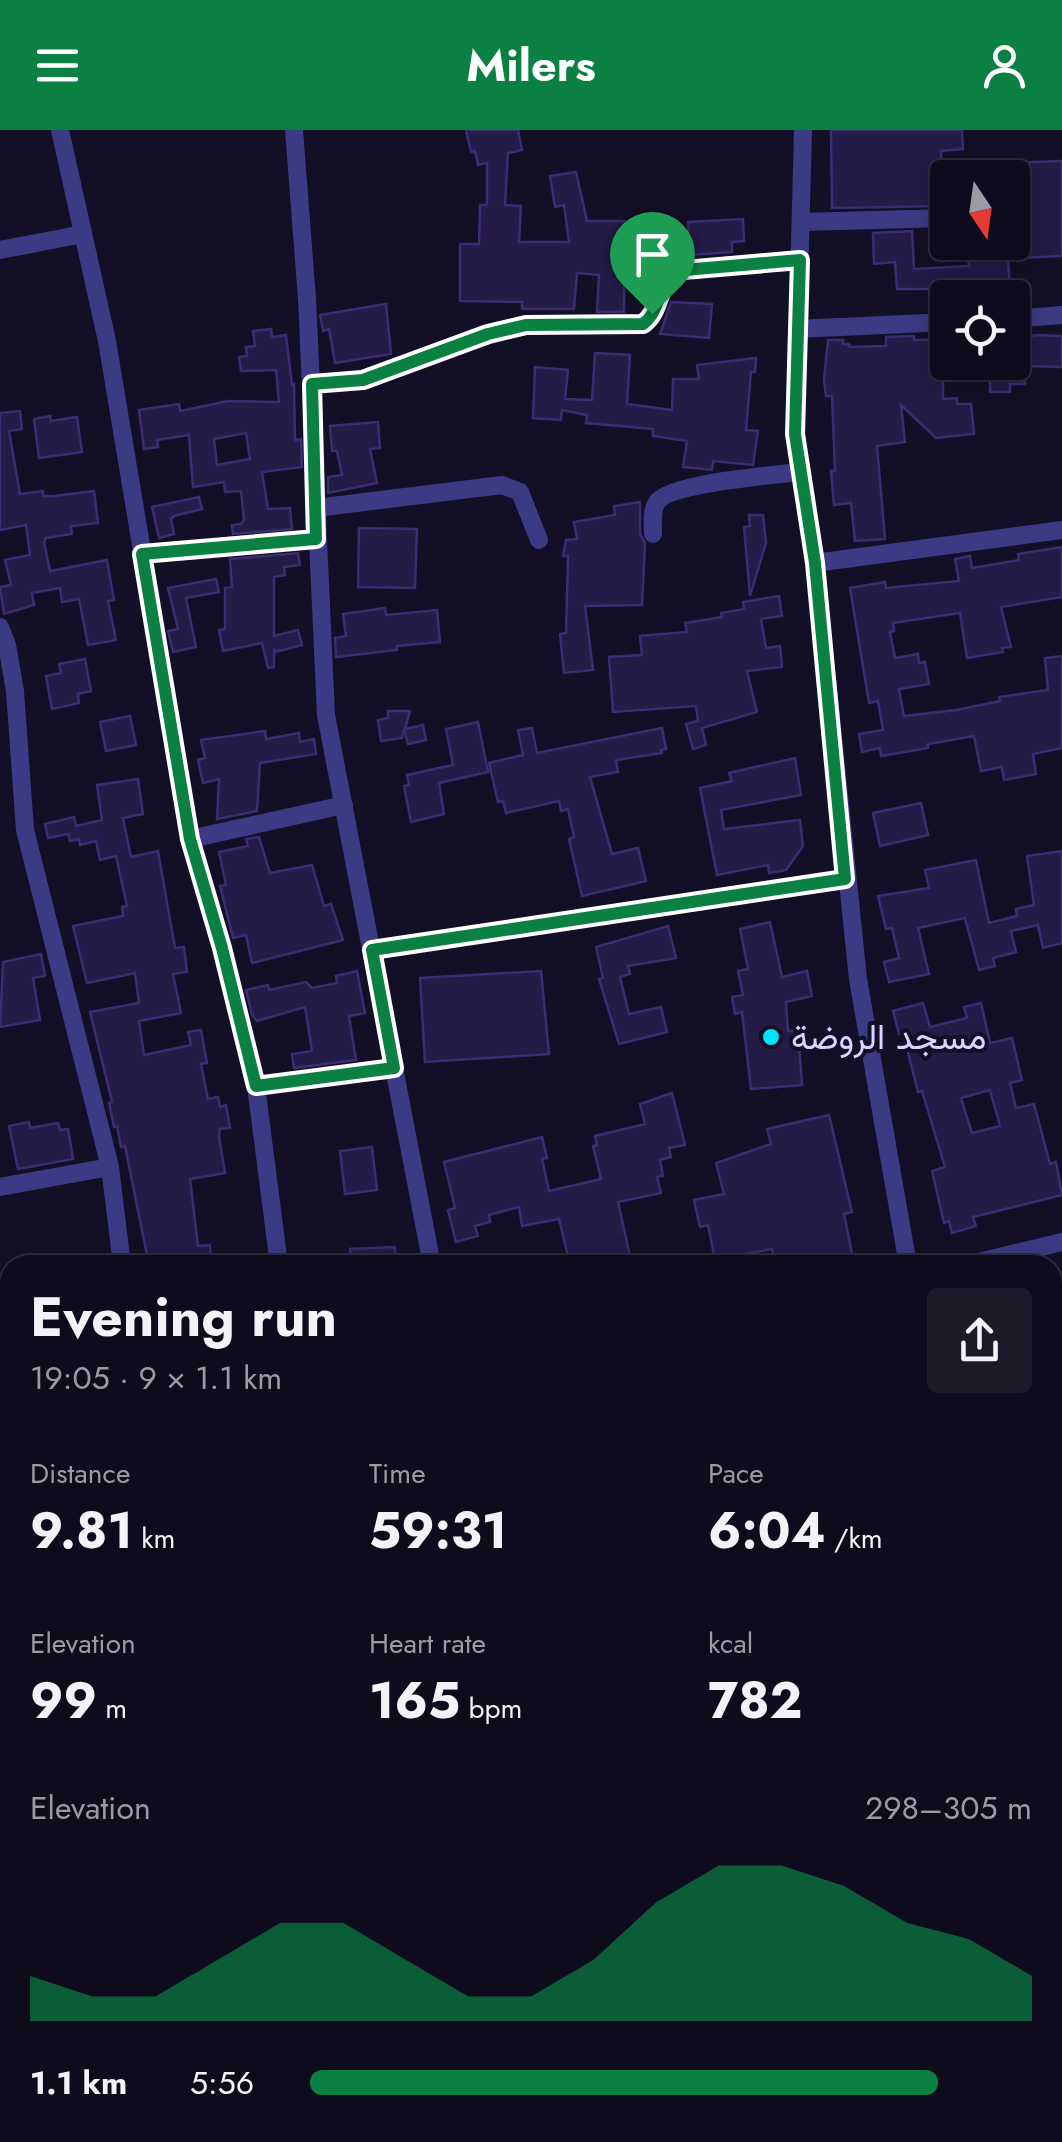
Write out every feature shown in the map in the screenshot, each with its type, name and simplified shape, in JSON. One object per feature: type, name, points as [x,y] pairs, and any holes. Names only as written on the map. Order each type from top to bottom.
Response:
[{"type":"street","points":[[60,130],[107,342],[190,839],[256,1086],[278,1255]]},
{"type":"street","points":[[294,130],[312,384],[326,715],[430,1255]]},
{"type":"street","points":[[804,130],[794,418],[815,563],[845,879],[871,1066],[906,1255]]},
{"type":"street","points":[[802,222],[930,218]]},
{"type":"street","points":[[0,250],[83,234]]},
{"type":"street","points":[[312,384],[363,380],[488,334],[526,325],[643,324],[650,320],[671,275],[684,270],[800,260]]},
{"type":"street","points":[[1030,318],[1062,316]]},
{"type":"street","points":[[797,329],[930,323]]},
{"type":"street","points":[[653,534],[654,508],[664,496],[717,482],[800,472]]},
{"type":"street","points":[[316,508],[502,484],[520,492],[539,540]]},
{"type":"street","points":[[815,563],[1062,530]]},
{"type":"street","points":[[142,554],[316,539]]},
{"type":"street","points":[[0,627],[15,690],[25,830],[110,1168],[121,1255]]},
{"type":"street","points":[[190,839],[344,805]]},
{"type":"street","points":[[372,950],[845,879]]},
{"type":"street","points":[[256,1086],[394,1068]]},
{"type":"street","points":[[0,1186],[110,1168]]},
{"type":"street","points":[[1008,1255],[1062,1242]]},
{"type":"building","points":[[466,130],[518,130],[522,150],[508,153],[505,205],[521,206],[519,242],[569,242],[564,205],[555,207],[550,176],[576,172],[587,221],[625,221],[624,312],[597,312],[599,275],[577,273],[574,309],[522,309],[522,302],[460,301],[460,244],[479,244],[480,205],[487,205],[487,163],[478,165]]},
{"type":"building","points":[[831,130],[962,130],[963,149],[941,151],[941,160],[930,160],[930,206],[832,208]]},
{"type":"building","points":[[1062,161],[1062,256],[1030,257],[1030,162]]},
{"type":"building","points":[[743,219],[744,241],[732,242],[732,252],[690,255],[688,222]]},
{"type":"building","points":[[912,231],[914,269],[969,266],[968,260],[1008,260],[1009,280],[930,280],[930,289],[897,289],[895,262],[874,264],[873,233]]},
{"type":"building","points":[[671,302],[712,304],[709,338],[660,334]]},
{"type":"building","points":[[386,304],[391,354],[335,363],[329,329],[323,331],[320,315]]},
{"type":"building","points":[[271,329],[272,337],[286,335],[294,384],[295,440],[301,439],[302,467],[262,472],[268,509],[290,508],[292,529],[233,534],[232,525],[244,520],[241,491],[225,492],[224,482],[193,487],[189,435],[157,440],[158,447],[144,449],[139,410],[179,404],[180,411],[228,401],[279,402],[276,370],[241,371],[239,357],[247,356],[246,347],[255,346],[253,331]],"holes":[[[246,433],[250,459],[217,465],[214,439]]]},
{"type":"building","points":[[1030,336],[1062,336],[1062,367],[1030,366]]},
{"type":"building","points":[[886,337],[930,340],[930,380],[943,380],[943,399],[957,398],[957,404],[971,404],[974,434],[936,438],[901,405],[905,442],[877,446],[885,539],[855,541],[851,503],[834,505],[832,396],[826,396],[824,380],[828,340],[843,340],[849,347],[886,346]]},
{"type":"building","points":[[595,353],[630,355],[627,404],[672,410],[673,379],[699,379],[697,365],[756,358],[755,372],[751,372],[746,430],[758,431],[753,465],[713,461],[712,470],[683,467],[687,441],[653,436],[653,429],[586,423],[587,415],[562,410],[561,420],[533,418],[535,367],[568,370],[565,399],[592,400]]},
{"type":"building","points":[[990,380],[1025,380],[1025,384],[1010,384],[1010,392],[990,392]]},
{"type":"building","points":[[20,411],[22,429],[9,431],[20,494],[43,491],[43,496],[55,496],[94,491],[98,523],[71,526],[72,534],[46,538],[44,542],[50,571],[107,560],[114,600],[108,601],[116,640],[88,645],[79,599],[62,602],[60,588],[32,593],[34,605],[4,614],[0,587],[11,585],[5,560],[30,555],[26,525],[0,530],[0,413]]},
{"type":"building","points":[[50,416],[51,421],[77,417],[82,452],[39,458],[34,419]]},
{"type":"building","points":[[378,422],[380,448],[370,449],[377,483],[328,493],[328,477],[342,475],[337,451],[332,451],[330,426]]},
{"type":"building","points":[[199,497],[202,509],[174,516],[174,534],[159,538],[152,507]]},
{"type":"building","points":[[640,502],[640,534],[645,543],[642,605],[585,606],[593,670],[564,673],[560,634],[566,633],[568,556],[563,556],[566,540],[577,539],[574,522],[615,515],[614,506]]},
{"type":"building","points":[[749,515],[763,515],[766,543],[750,596],[744,527],[750,526]]},
{"type":"building","points":[[359,528],[417,529],[415,588],[358,587]]},
{"type":"building","points":[[1062,547],[1062,597],[1001,607],[1011,647],[1002,648],[1003,652],[967,658],[960,613],[893,623],[894,631],[890,632],[895,658],[918,654],[919,663],[925,662],[929,684],[899,689],[904,716],[956,710],[1000,701],[999,697],[1048,690],[1045,658],[1062,656],[1062,748],[1033,754],[1036,774],[1004,780],[1002,767],[981,771],[974,736],[881,756],[880,748],[862,752],[859,734],[883,730],[878,701],[869,703],[850,588],[885,582],[886,588],[959,581],[955,559],[970,556],[972,568],[1019,560],[1018,554]]},
{"type":"building","points":[[298,553],[300,565],[284,567],[285,575],[274,577],[274,636],[298,630],[302,645],[275,652],[274,649],[274,667],[268,668],[262,643],[223,651],[219,630],[225,629],[225,588],[232,587],[230,559]]},
{"type":"building","points":[[216,579],[219,592],[186,598],[196,647],[173,652],[168,631],[178,629],[168,588]]},
{"type":"building","points":[[779,596],[782,616],[761,619],[766,648],[780,646],[782,667],[747,671],[757,712],[702,728],[706,745],[693,749],[686,724],[698,721],[696,706],[613,712],[609,657],[642,655],[640,636],[687,632],[685,623],[722,617],[721,613],[744,609],[743,602]]},
{"type":"building","points":[[385,608],[386,615],[437,610],[440,642],[336,657],[335,638],[346,636],[343,614]]},
{"type":"building","points":[[85,659],[91,691],[78,694],[79,703],[52,709],[46,676],[61,673],[59,664]]},
{"type":"building","points":[[388,711],[410,711],[405,729],[423,725],[426,740],[408,744],[404,729],[402,738],[381,741],[378,720],[388,718]]},
{"type":"building","points":[[130,716],[136,745],[106,751],[100,722]]},
{"type":"building","points":[[478,722],[488,772],[439,783],[444,814],[411,822],[404,786],[409,785],[407,775],[453,765],[446,729]]},
{"type":"building","points":[[532,728],[537,753],[662,728],[666,749],[662,753],[616,760],[618,772],[590,777],[612,854],[638,848],[646,881],[582,896],[569,839],[574,837],[568,809],[561,811],[559,801],[506,813],[503,801],[498,802],[489,763],[523,755],[518,730]]},
{"type":"building","points":[[265,731],[266,739],[299,733],[300,742],[314,739],[316,754],[260,763],[257,811],[217,819],[219,779],[203,783],[198,760],[205,758],[201,740]]},
{"type":"building","points":[[795,758],[801,795],[721,810],[724,829],[800,820],[803,846],[786,870],[769,873],[768,865],[717,875],[700,788],[732,781],[729,773]]},
{"type":"building","points":[[138,779],[143,814],[123,818],[131,857],[158,851],[175,948],[184,947],[187,972],[173,974],[181,1013],[139,1021],[144,1055],[191,1045],[188,1032],[201,1030],[207,1063],[201,1064],[208,1099],[218,1097],[220,1107],[226,1105],[230,1128],[220,1129],[219,1136],[225,1173],[190,1179],[198,1246],[210,1245],[211,1255],[147,1255],[125,1146],[121,1147],[117,1126],[114,1127],[109,1103],[112,1102],[90,1012],[139,1003],[135,973],[87,983],[73,926],[123,916],[122,907],[127,906],[116,856],[100,860],[96,841],[80,845],[79,839],[70,841],[68,834],[48,838],[45,824],[74,817],[76,826],[102,820],[97,785]]},
{"type":"building","points":[[921,803],[928,835],[880,846],[873,813]]},
{"type":"building","points":[[259,837],[270,873],[312,865],[324,906],[331,904],[343,940],[252,963],[246,935],[233,938],[220,886],[226,885],[219,852],[248,846],[246,839]]},
{"type":"building","points":[[1062,851],[1062,943],[1043,948],[1038,925],[1011,931],[1016,952],[993,958],[995,966],[979,970],[965,918],[918,928],[929,974],[889,982],[884,962],[899,958],[892,928],[886,929],[878,896],[929,888],[925,870],[976,860],[989,923],[1017,916],[1016,909],[1034,905],[1027,856]]},
{"type":"building","points":[[770,922],[782,977],[807,971],[812,996],[786,1002],[788,1031],[798,1030],[802,1085],[751,1089],[742,1012],[735,1014],[732,997],[743,995],[738,971],[748,969],[740,929]]},
{"type":"building","points":[[668,926],[676,958],[628,966],[630,974],[620,977],[629,1014],[661,1007],[667,1032],[619,1044],[599,979],[603,978],[596,947]]},
{"type":"building","points":[[41,954],[45,976],[33,978],[40,1020],[0,1027],[3,962]]},
{"type":"building","points":[[357,971],[365,1013],[349,1016],[356,1060],[294,1068],[292,1054],[312,1051],[305,1007],[257,1021],[246,990],[268,985],[269,990],[306,982],[312,988],[337,983],[336,976]]},
{"type":"building","points":[[541,971],[549,1054],[425,1062],[420,978]]},
{"type":"building","points":[[923,1003],[930,1027],[967,1018],[964,1007],[981,1003],[990,1043],[1012,1038],[1022,1080],[1010,1083],[1016,1108],[1034,1104],[1050,1164],[1056,1162],[1062,1195],[973,1217],[976,1226],[952,1233],[949,1221],[944,1223],[932,1171],[945,1167],[893,1011]],"holes":[[[990,1090],[1000,1126],[972,1133],[961,1098]]]},
{"type":"building","points":[[672,1093],[685,1145],[669,1148],[671,1157],[660,1160],[663,1176],[657,1177],[661,1193],[618,1202],[630,1255],[568,1255],[559,1219],[522,1226],[519,1207],[489,1215],[490,1222],[475,1226],[478,1236],[456,1242],[448,1210],[455,1208],[444,1162],[542,1137],[549,1191],[601,1179],[593,1146],[597,1145],[595,1136],[645,1124],[640,1104]]},
{"type":"building","points":[[829,1115],[852,1212],[844,1214],[852,1255],[773,1255],[772,1249],[744,1255],[714,1255],[708,1225],[700,1227],[694,1200],[724,1194],[716,1163],[771,1144],[767,1129]]},
{"type":"building","points":[[29,1122],[30,1128],[58,1123],[60,1130],[68,1129],[73,1159],[18,1169],[9,1126]]},
{"type":"building","points":[[372,1147],[377,1190],[345,1194],[340,1151]]},
{"type":"building","points":[[395,1247],[395,1255],[350,1255],[350,1249]]},
{"type":"place","name":"مسجد الروضة","points":[[771,1037]]},
{"type":"route","points":[[800,260],[795,434],[815,563],[845,879],[372,950],[394,1068],[256,1086],[190,839],[142,554],[316,539],[312,384],[363,380],[488,334],[526,325],[635,326],[650,320],[652,314],[664,283],[684,270],[800,260]]}]
